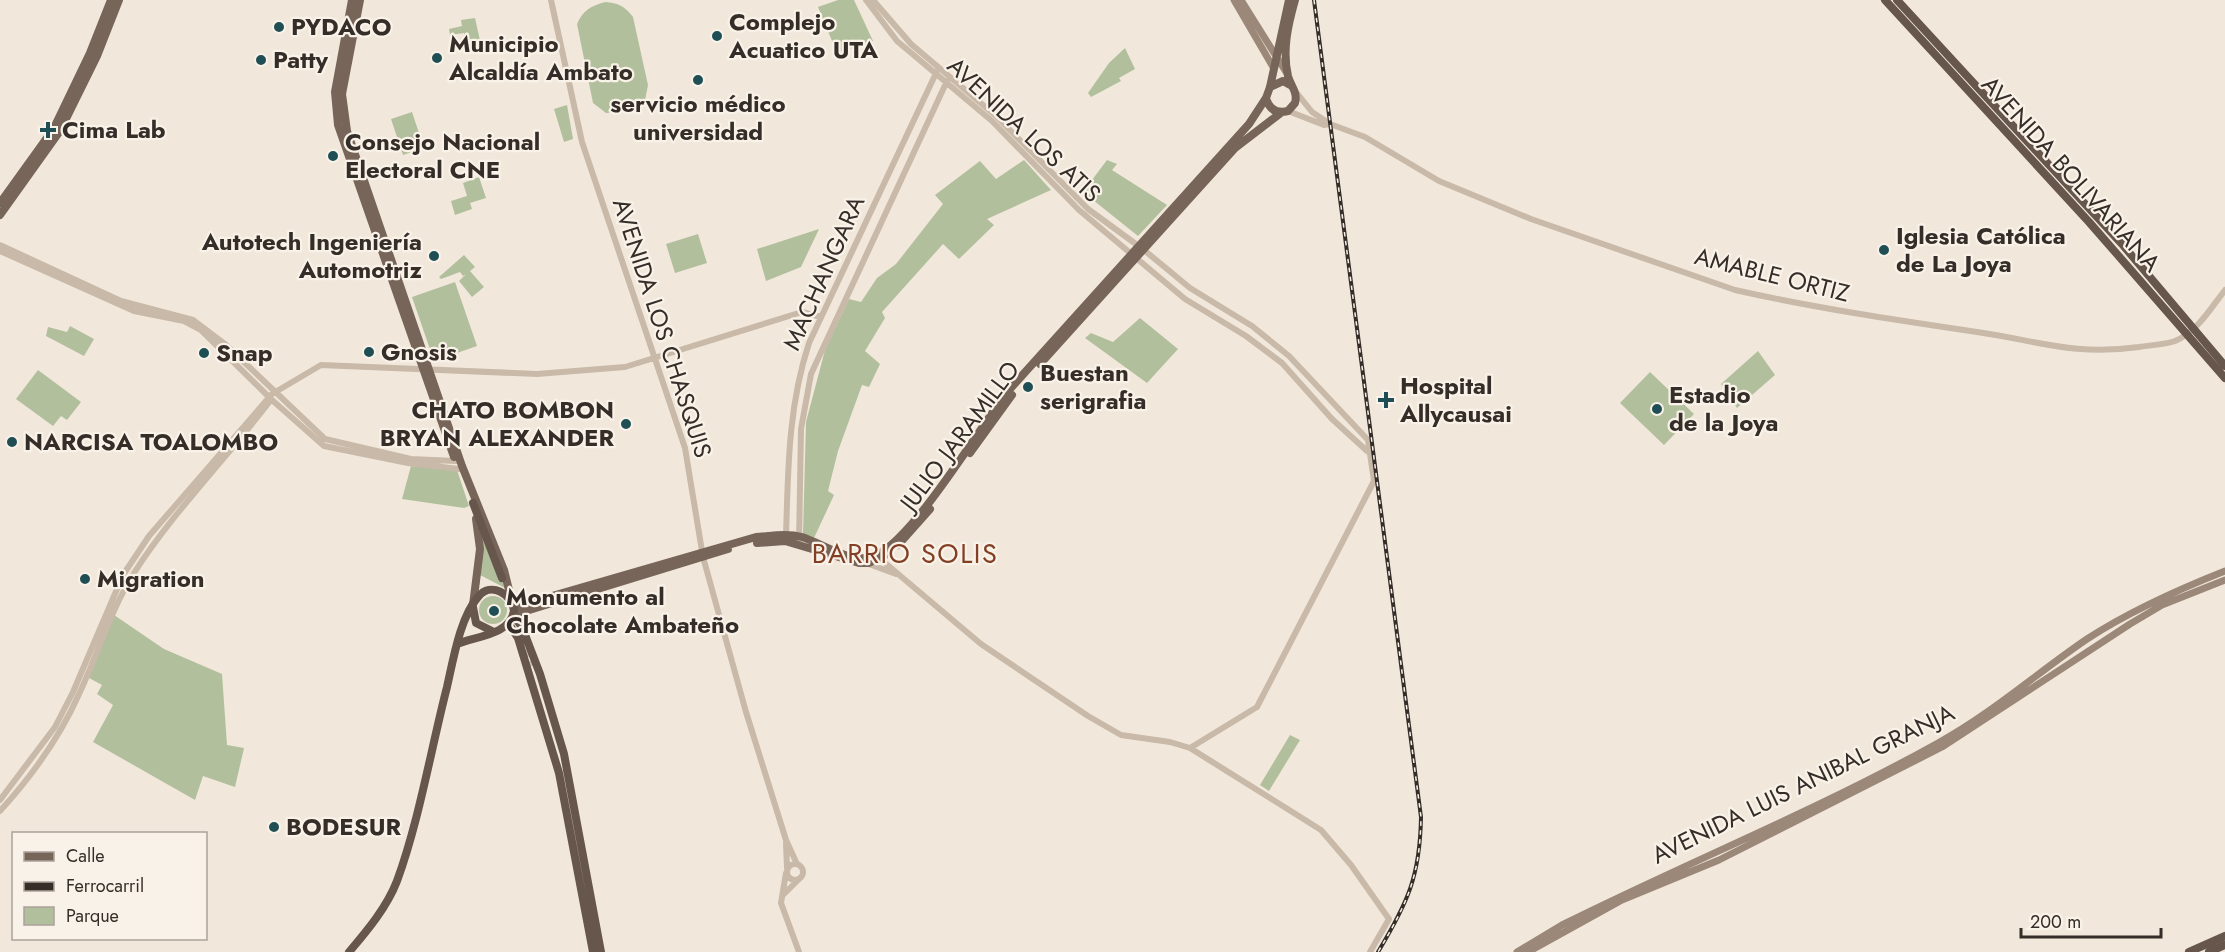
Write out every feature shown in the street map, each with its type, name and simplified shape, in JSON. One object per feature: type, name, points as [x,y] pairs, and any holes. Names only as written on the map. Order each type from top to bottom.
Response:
[{"type":"highway","name":"AVENIDA BOLIVARIANA","points":[[1885,0],[2190,332],[2225,366]]},
{"type":"highway","name":"AVENIDA BOLIVARIANA","points":[[1897,0],[2061,177],[2190,332],[2225,378]]},
{"type":"highway","points":[[475,502],[503,578]]},
{"type":"highway","points":[[349,952],[382,908],[397,881],[411,835],[457,644],[473,605],[478,597],[488,590],[500,591],[513,608],[540,674],[601,952]]},
{"type":"highway","points":[[473,605],[476,623],[492,632]]},
{"type":"highway","points":[[513,608],[509,624],[518,638],[563,773]]},
{"type":"highway","points":[[457,644],[509,624]]},
{"type":"highway","points":[[533,666],[563,773],[593,952]]},
{"type":"highway","points":[[2189,952],[2225,936]]},
{"type":"highway","points":[[2209,952],[2225,945]]},
{"type":"main road","points":[[0,203],[54,128],[90,53],[111,0]]},
{"type":"main road","points":[[0,215],[60,131],[97,56],[119,0]]},
{"type":"main road","points":[[352,0],[335,92],[336,113],[346,152],[475,502],[480,549],[473,605]]},
{"type":"main road","points":[[360,0],[342,94],[343,114],[457,465],[483,513],[504,570],[513,608],[756,537],[799,540],[865,561]]},
{"type":"main road","points":[[1234,0],[1272,67]]},
{"type":"main road","points":[[1241,0],[1276,54],[1294,89]]},
{"type":"main road","name":"JULIO JARAMILLO","points":[[865,561],[878,557],[889,548],[924,509],[998,404],[1134,257],[1250,124],[1266,98],[1289,0]]},
{"type":"main road","points":[[1288,76],[1286,45],[1295,0]]},
{"type":"main road","points":[[1269,87],[1283,81],[1294,89]]},
{"type":"main road","name":"JULIO JARAMILLO","points":[[1141,248],[1235,148],[1295,103],[1294,89]]},
{"type":"main road","points":[[1266,98],[1271,109],[1285,112]]},
{"type":"main road","name":"AVENIDA LUIS ANIBAL GRANJA","points":[[1517,952],[1562,925],[1854,787],[1939,742],[1986,713],[2069,652],[2115,622],[2158,599],[2225,571]]},
{"type":"main road","name":"AVENIDA LUIS ANIBAL GRANJA","points":[[1528,952],[1623,900],[1719,860],[1931,753],[1990,718],[2095,645],[2138,619],[2162,605],[2225,580]]},
{"type":"street","name":"AVENIDA LOS CHASQUIS","points":[[551,0],[582,142],[686,448],[696,501],[702,554],[746,712],[786,840],[797,864],[803,871],[799,879]]},
{"type":"street","name":"AVENIDA LOS ATIS","points":[[866,0],[897,41],[996,116],[1088,209],[1190,288],[1252,326],[1289,356],[1368,440],[1367,451]]},
{"type":"street","name":"AVENIDA LOS ATIS","points":[[873,0],[890,22],[937,71]]},
{"type":"street","name":"MACHANGARA","points":[[786,538],[793,407],[803,363],[821,317],[937,71]]},
{"type":"street","name":"AVENIDA LOS ATIS","points":[[947,79],[1000,129],[1079,210],[1185,299],[1246,336],[1282,363],[1332,419],[1367,451]]},
{"type":"street","name":"MACHANGARA","points":[[799,540],[801,429],[811,374],[947,79]]},
{"type":"street","name":"AMABLE ORTIZ","points":[[1294,89],[1312,112],[1330,124],[1353,131],[1439,180],[1493,204],[1735,290],[1834,310],[2001,336],[2061,349],[2110,351],[2173,341],[2190,332]]},
{"type":"street","name":"AMABLE ORTIZ","points":[[1285,112],[1324,125],[1330,124]]},
{"type":"street","points":[[0,245],[121,301],[194,320],[226,345],[325,439],[411,459],[457,465]]},
{"type":"street","points":[[0,251],[136,311],[191,324],[201,330],[270,399],[324,446],[408,463],[457,465]]},
{"type":"street","points":[[2190,332],[2225,290]]},
{"type":"street","points":[[0,800],[55,727],[74,692],[98,630],[129,565],[149,536],[270,399],[321,365],[537,374],[584,372],[625,366],[802,312],[821,317]]},
{"type":"street","points":[[0,811],[25,782],[61,730],[79,694],[113,612],[134,573],[270,399]]},
{"type":"street","points":[[1190,748],[1257,707],[1374,481],[1367,451]]},
{"type":"street","points":[[878,557],[998,656],[1088,716],[1121,735],[1170,742],[1190,748],[1321,830],[1351,865],[1389,919],[1370,952]]},
{"type":"street","points":[[865,561],[896,574]]},
{"type":"street","name":"AVENIDA LOS CHASQUIS","points":[[781,898],[786,871],[786,840]]},
{"type":"street","points":[[797,864],[786,871],[789,879],[799,879]]},
{"type":"street","points":[[799,879],[781,898],[799,952]]},
{"type":"green space","points":[[838,0],[854,0],[873,41],[837,53],[818,7]]},
{"type":"green space","points":[[605,2],[621,6],[633,17],[648,85],[644,105],[630,111],[606,113],[593,103],[577,24],[588,9]]},
{"type":"green space","points":[[475,18],[481,45],[468,50],[464,33],[450,35],[449,29],[462,26],[461,20]]},
{"type":"green space","points":[[1125,48],[1135,69],[1119,78],[1121,81],[1091,97],[1088,93],[1109,63]]},
{"type":"green space","points":[[567,105],[573,139],[564,142],[554,109]]},
{"type":"green space","points":[[412,112],[424,148],[403,155],[391,119]]},
{"type":"green space","points":[[1024,160],[1051,190],[987,219],[994,225],[959,259],[943,244],[882,312],[885,318],[865,351],[880,364],[869,387],[862,385],[838,451],[828,491],[834,495],[814,538],[803,534],[806,422],[825,350],[849,299],[861,302],[877,278],[896,264],[943,204],[935,195],[980,161],[996,179]]},
{"type":"green space","points":[[1107,160],[1117,164],[1112,170],[1167,205],[1138,236],[1083,192]]},
{"type":"green space","points":[[479,177],[486,198],[470,203],[472,209],[455,215],[451,201],[467,196],[463,183]]},
{"type":"green space","points":[[819,229],[801,267],[766,281],[757,249]]},
{"type":"green space","points":[[698,234],[707,263],[675,273],[666,244]]},
{"type":"green space","points":[[464,255],[475,267],[470,271],[484,287],[472,297],[459,281],[466,274],[463,276],[460,272],[441,279],[439,277]]},
{"type":"green space","points":[[455,282],[477,346],[434,361],[412,297]]},
{"type":"green space","points":[[1140,318],[1178,349],[1147,383],[1085,338],[1091,333],[1113,342]]},
{"type":"green space","points":[[70,326],[94,339],[84,356],[46,336],[48,327],[67,332]]},
{"type":"green space","points":[[1758,351],[1775,375],[1737,408],[1721,384]]},
{"type":"green space","points":[[38,370],[81,402],[67,420],[61,416],[53,426],[16,399]]},
{"type":"green space","name":"Estadio de la Joya","points":[[1650,372],[1694,414],[1664,445],[1620,403]]},
{"type":"green space","points":[[411,466],[457,470],[469,506],[464,508],[402,499]]},
{"type":"green space","points":[[482,533],[507,589],[480,575]]},
{"type":"green space","points":[[493,596],[503,600],[507,610],[503,620],[493,624],[483,620],[479,610],[483,600]]},
{"type":"green space","points":[[114,615],[164,649],[222,674],[227,745],[244,748],[235,787],[203,776],[195,800],[93,742],[113,705],[97,694],[102,685],[89,678]]},
{"type":"green space","points":[[1290,735],[1300,740],[1269,791],[1260,785]]},
{"type":"tunnel","points":[[513,616],[532,666]]},
{"type":"railway","points":[[1314,0],[1421,817],[1418,856],[1410,888],[1405,903],[1378,952]]},
{"type":"place","name":"PYDACO","points":[[279,27]]},
{"type":"place","name":"Complejo Acuatico UTA","points":[[717,36]]},
{"type":"place","name":"Municipio Alcaldía Ambato","points":[[437,58]]},
{"type":"place","name":"Patty","points":[[261,60]]},
{"type":"place","name":"servicio médico universidad","points":[[698,80]]},
{"type":"place","name":"Cima Lab","points":[[48,130]]},
{"type":"place","name":"Consejo Nacional Electoral CNE","points":[[333,156]]},
{"type":"place","name":"Iglesia Católica de La Joya","points":[[1884,250]]},
{"type":"place","name":"Autotech Ingeniería Automotriz","points":[[434,256]]},
{"type":"place","name":"Gnosis","points":[[369,352]]},
{"type":"place","name":"Snap","points":[[204,353]]},
{"type":"place","name":"Buestan serigrafia","points":[[1028,387]]},
{"type":"place","name":"Hospital Allycausai","points":[[1386,400]]},
{"type":"place","name":"Estadio de la Joya","points":[[1657,409]]},
{"type":"place","name":"CHATO BOMBON BRYAN ALEXANDER","points":[[626,424]]},
{"type":"place","name":"NARCISA TOALOMBO","points":[[12,442]]},
{"type":"place","name":"Migration","points":[[85,579]]},
{"type":"place","name":"Monumento al Chocolate Ambateño","points":[[494,611]]},
{"type":"place","name":"BODESUR","points":[[274,827]]},
{"type":"district","name":"BARRIO SOLIS","points":[[905,554]]}]
